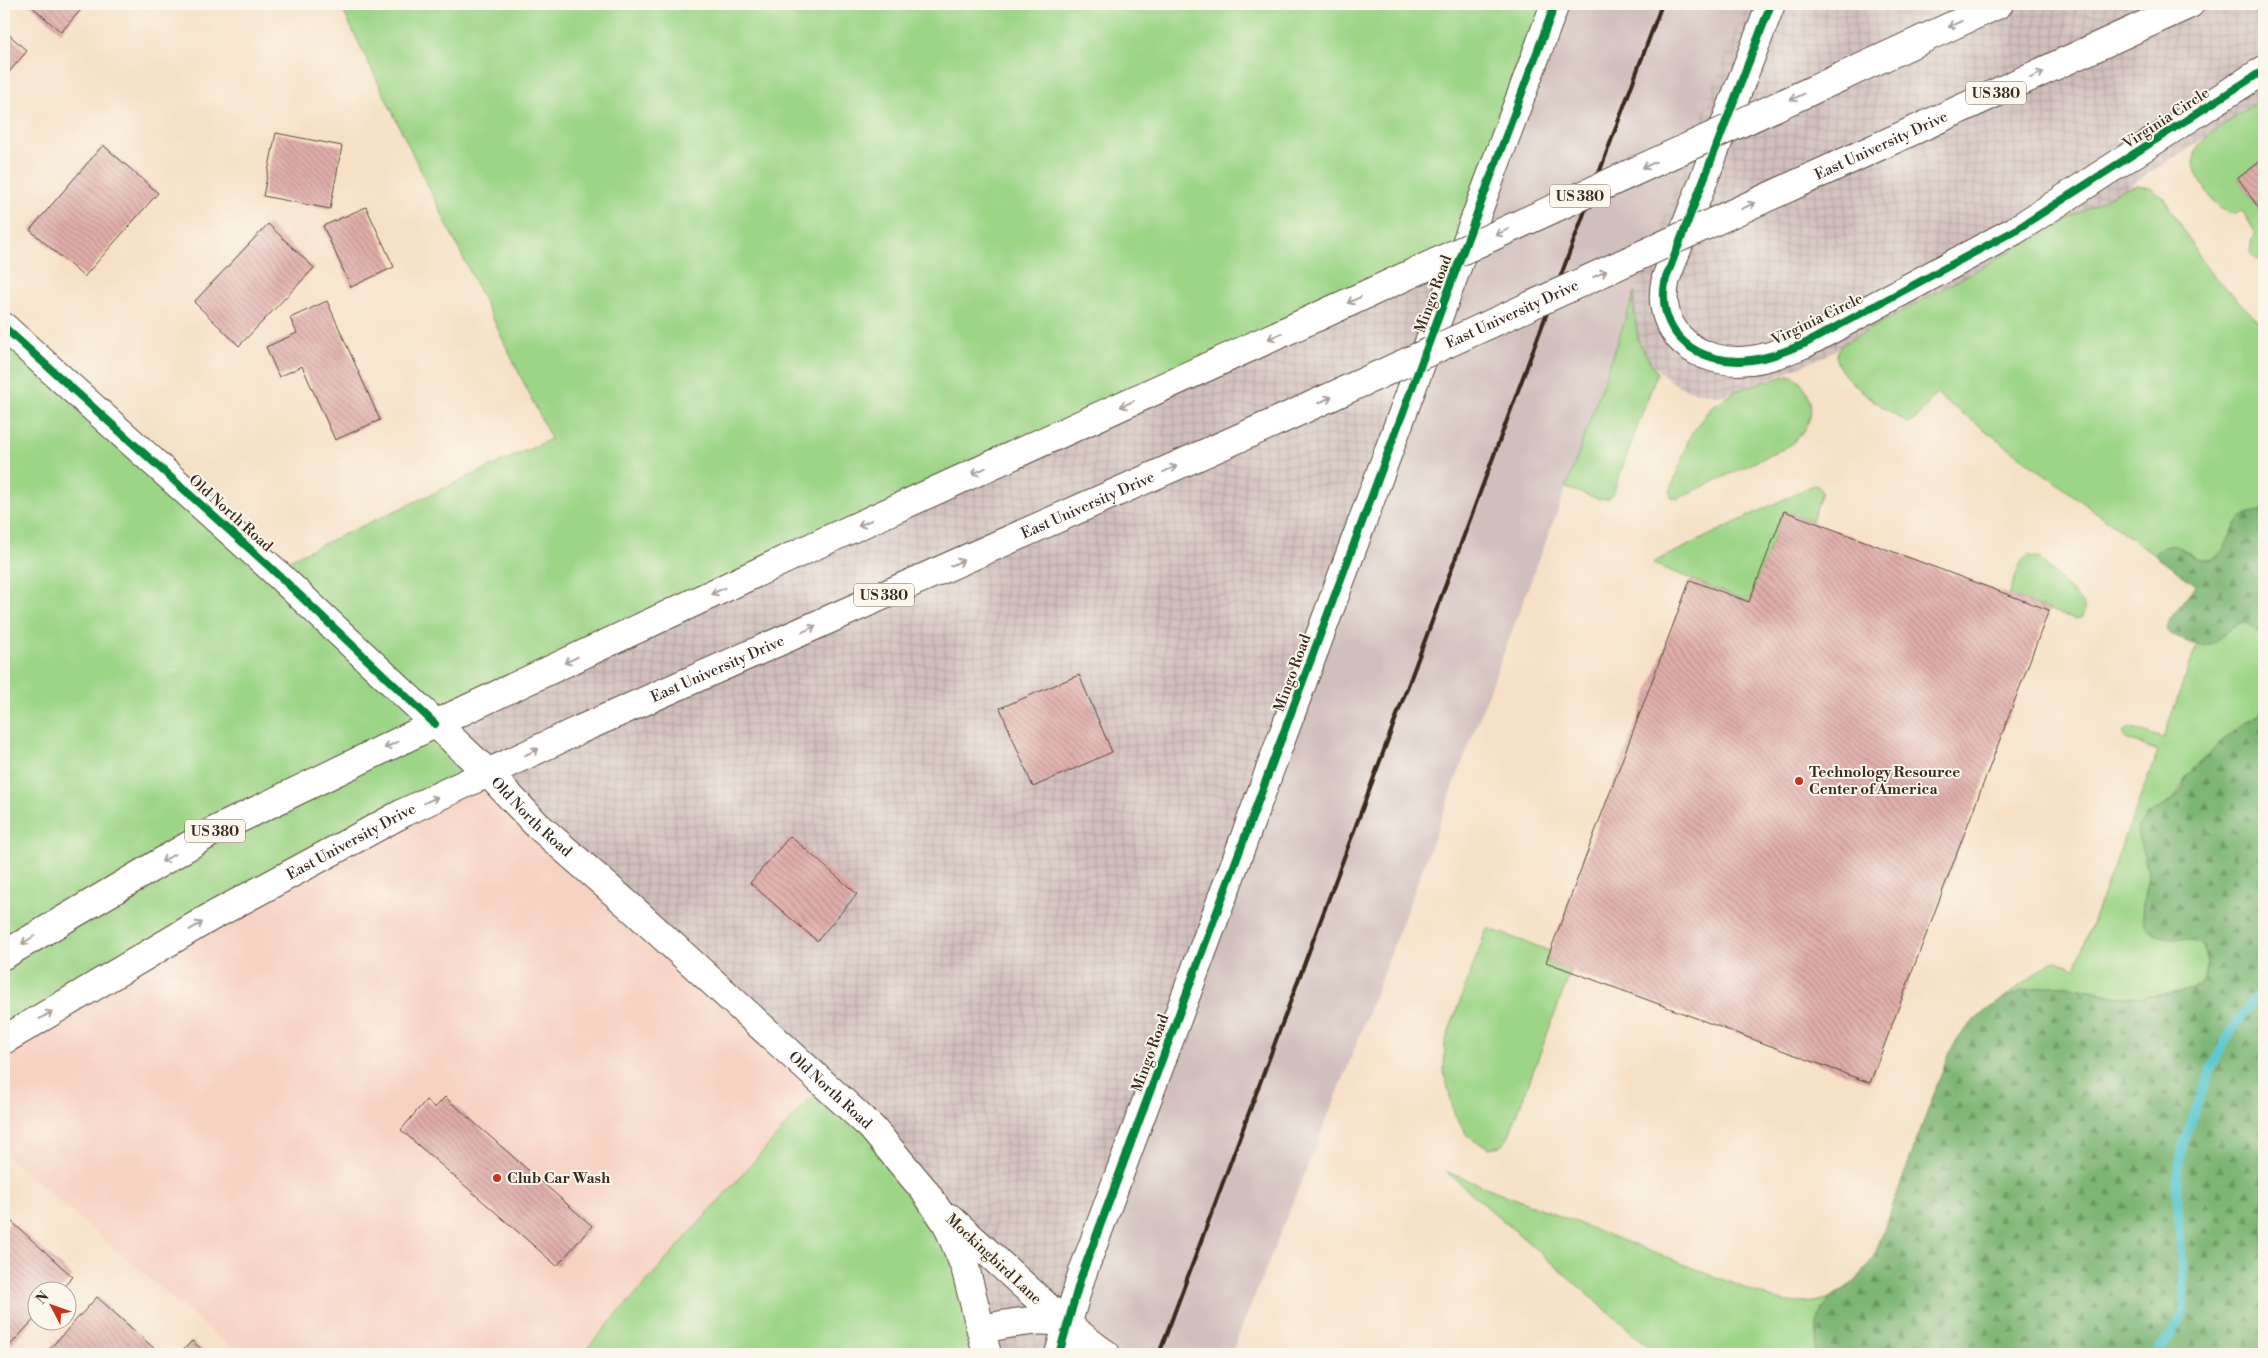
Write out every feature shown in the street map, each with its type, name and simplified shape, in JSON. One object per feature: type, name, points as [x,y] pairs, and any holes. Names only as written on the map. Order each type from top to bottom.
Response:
[{"type":"main road","name":"Mingo Road","points":[[1058,1354],[1081,1277],[1555,4]]},
{"type":"main road","name":"Virginia Circle","points":[[1771,4],[1662,292],[1667,320],[1674,332],[1691,347],[1725,360],[1751,360],[1784,352],[1806,343],[1974,255],[2060,203],[2264,70]]},
{"type":"main road","name":"US 380","points":[[4,955],[212,832],[435,724],[816,545],[1999,4]]},
{"type":"main road","name":"East University Drive","points":[[4,1040],[218,914],[388,820],[579,730],[1280,420],[2190,4]]},
{"type":"main road","name":"Old North Road","points":[[4,328],[271,568],[488,773],[536,824],[634,910],[872,1128],[924,1190],[947,1224],[956,1244],[984,1342]]},
{"type":"main road","name":"Mockingbird Lane","points":[[924,1190],[971,1240],[1066,1326],[1106,1354]]},
{"type":"main road","name":"Mockingbird Lane","points":[[984,1342],[1024,1322],[1046,1322],[1066,1326]]},
{"type":"shaded area","points":[[1555,4],[1744,4],[1635,292],[1566,488],[1342,1082],[1231,1354],[1059,1354]]},
{"type":"shaded area","points":[[1744,4],[2264,4],[2264,96],[2202,140],[2127,187],[1824,356],[1761,383],[1723,395],[1707,394],[1688,390],[1670,381],[1652,364],[1639,343],[1633,304],[1635,292]]},
{"type":"shaded area","points":[[1463,252],[1059,1354],[987,1354],[924,1190],[435,724]]},
{"type":"shaded area","name":"Club Car Wash","points":[[488,773],[823,1084],[582,1354],[238,1354],[4,1154],[4,1040]]},
{"type":"green space","points":[[340,4],[1555,4],[1463,252],[436,724],[488,773],[4,1040],[4,327],[271,568],[551,439]]},
{"type":"green space","points":[[2264,96],[2264,159],[2238,178],[2264,216],[2264,263],[2255,258],[2250,252],[2252,238],[2256,234],[2242,210],[2236,214],[2219,208],[2210,197],[2197,174],[2194,164],[2198,147],[2204,140]]},
{"type":"green space","points":[[2138,185],[2150,188],[2163,197],[2208,270],[2264,327],[2264,510],[2236,524],[2222,553],[2211,560],[2196,558],[2182,548],[2158,550],[2154,555],[1936,394],[1914,421],[1907,423],[1857,388],[1841,370],[1836,359],[1837,353],[1843,344],[2121,190]]},
{"type":"green space","points":[[1635,292],[1633,304],[1639,343],[1657,373],[1613,493],[1609,499],[1598,499],[1566,488]]},
{"type":"green space","points":[[1788,375],[1799,380],[1809,397],[1811,410],[1809,421],[1804,431],[1783,449],[1677,499],[1671,497],[1670,492],[1690,436],[1710,408],[1735,391]]},
{"type":"green space","points":[[1817,485],[1822,492],[1812,521],[1784,511],[1749,602],[1653,564],[1811,486]]},
{"type":"green space","points":[[2264,510],[2264,642],[2257,630],[2246,623],[2235,625],[2208,645],[2193,644],[2172,635],[2167,629],[2170,619],[2196,585],[2154,555],[2162,547],[2175,545],[2196,558],[2211,560],[2222,551],[2239,520],[2247,514]]},
{"type":"green space","points":[[2028,556],[2039,558],[2084,605],[2084,612],[2081,618],[2075,619],[2008,595],[2022,561]]},
{"type":"green space","points":[[2242,622],[2256,629],[2264,642],[2266,666],[2264,707],[2260,715],[2245,722],[2187,775],[2184,783],[2171,801],[2146,817],[2143,852],[2148,874],[2142,911],[2155,933],[2193,940],[2203,946],[2207,966],[2202,982],[2184,991],[2160,995],[2124,997],[2072,986],[2053,986],[2019,993],[2002,1000],[2051,961],[2057,961],[2075,968],[2158,751],[2126,739],[2123,732],[2130,727],[2163,738],[2197,645],[2217,639]]},
{"type":"green space","points":[[2264,707],[2264,1354],[1815,1354],[1819,1317],[1830,1298],[1856,1281],[1874,1257],[1948,1055],[1965,1030],[1976,1019],[2002,1000],[2032,988],[2056,985],[2118,997],[2134,997],[2181,992],[2190,990],[2202,982],[2207,966],[2203,946],[2191,940],[2155,934],[2148,929],[2144,922],[2143,906],[2148,873],[2137,829],[2146,817],[2176,797],[2184,787],[2187,775],[2219,744],[2245,722],[2260,715]]},
{"type":"green space","points":[[1487,928],[1550,951],[1546,962],[1571,971],[1508,1138],[1501,1146],[1490,1148],[1467,1135],[1455,1116],[1444,1072],[1445,1042]]},
{"type":"green space","points":[[823,1084],[924,1190],[987,1354],[582,1354]]},
{"type":"green space","points":[[1447,1172],[1770,1298],[1800,1303],[1830,1298],[1819,1317],[1815,1354],[1657,1354]]},
{"type":"building","points":[[29,4],[86,4],[61,32]]},
{"type":"building","points":[[4,30],[27,51],[4,78]]},
{"type":"building","points":[[276,133],[342,146],[330,209],[263,196]]},
{"type":"building","points":[[103,145],[158,193],[84,277],[30,230]]},
{"type":"building","points":[[2264,159],[2264,216],[2238,178]]},
{"type":"building","points":[[366,207],[394,267],[351,287],[323,226]]},
{"type":"building","points":[[268,224],[314,268],[239,346],[194,302]]},
{"type":"building","points":[[327,301],[380,420],[335,440],[302,366],[279,377],[266,347],[297,333],[290,318]]},
{"type":"building","name":"Technology Resource Center of America","points":[[1784,511],[2049,610],[1870,1083],[1546,962],[1690,580],[1749,602]]},
{"type":"building","points":[[1079,675],[1112,752],[1033,787],[1000,708]]},
{"type":"building","points":[[790,836],[857,894],[817,941],[750,883]]},
{"type":"building","name":"Club Car Wash","points":[[445,1097],[592,1226],[557,1266],[401,1130],[426,1100],[435,1108]]},
{"type":"building","points":[[11,1221],[73,1277],[70,1280],[28,1280],[28,1326],[4,1352],[4,1229]]},
{"type":"building","points":[[97,1297],[158,1352],[156,1354],[45,1354],[67,1330],[78,1330],[78,1318]]},
{"type":"building","points":[[192,1341],[207,1354],[179,1354]]},
{"type":"waterway","points":[[2155,1354],[2169,1338],[2183,1314],[2184,1282],[2180,1250],[2177,1173],[2184,1141],[2212,1067],[2228,1036],[2251,1003],[2264,990]]},
{"type":"railway","points":[[1159,1354],[1662,4]]},
{"type":"cycle path","points":[[1059,1354],[1081,1277],[1555,4]]},
{"type":"cycle path","points":[[1771,4],[1666,278],[1664,298],[1666,315],[1673,330],[1684,342],[1698,352],[1714,358],[1732,361],[1765,357],[1806,343],[2014,231],[2264,70]]},
{"type":"cycle path","points":[[4,327],[271,568],[435,724]]},
{"type":"place","name":"Technology Resource Center of America","points":[[1799,781]]},
{"type":"place","name":"Club Car Wash","points":[[497,1178]]}]
